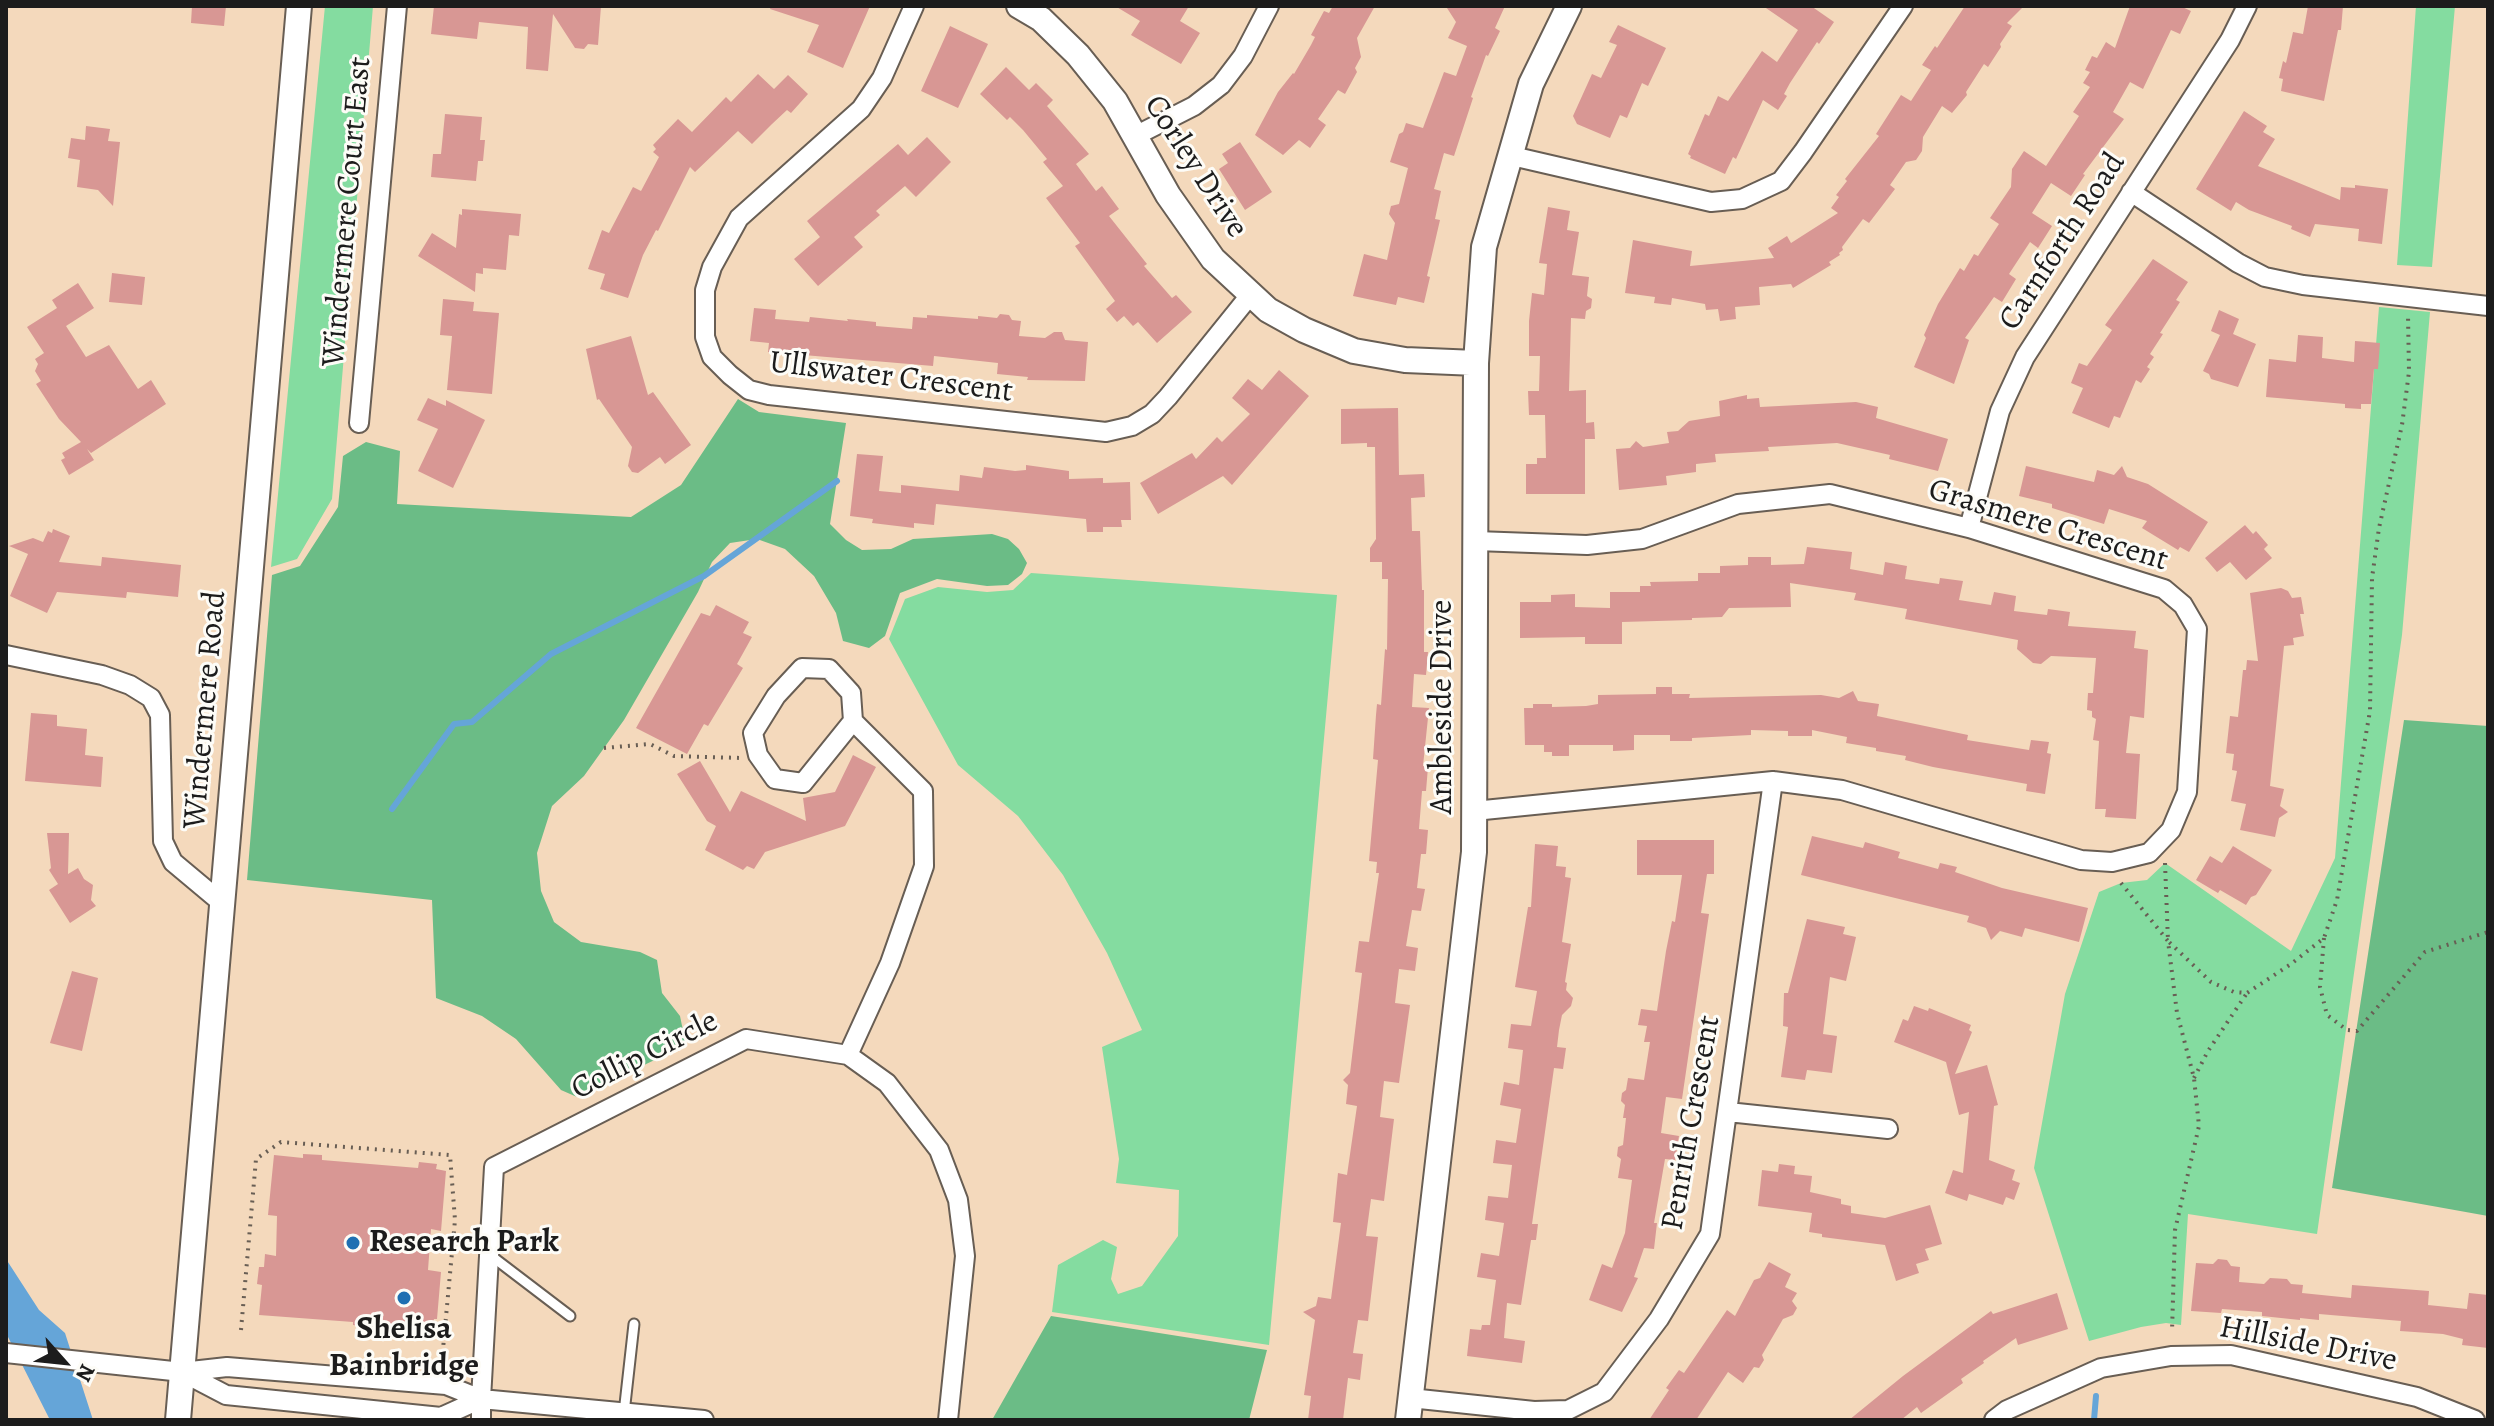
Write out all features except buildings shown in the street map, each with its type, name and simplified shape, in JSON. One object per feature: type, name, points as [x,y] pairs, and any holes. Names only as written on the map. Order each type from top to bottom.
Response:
[{"type":"street","name":"Windermere Road","points":[[178,1420],[299,6]]},
{"type":"street","name":"Windermere Court East","points":[[359,423],[397,6]]},
{"type":"street","name":"Ullswater Crescent","points":[[914,6],[882,78],[861,109],[739,218],[712,267],[705,290],[705,337],[712,357],[730,375],[749,390],[769,395],[1106,432],[1132,426],[1152,414],[1251,294]]},
{"type":"street","name":"Corley Drive","points":[[1019,6],[1041,19],[1078,55],[1115,101],[1168,195],[1213,259],[1268,310],[1304,330],[1354,351],[1405,360],[1476,363]]},
{"type":"street","points":[[1135,136],[1194,106],[1221,85],[1243,56],[1269,6]]},
{"type":"street","name":"Ambleside Drive","points":[[1409,1409],[1474,852],[1476,363],[1484,247],[1531,84],[1569,6]]},
{"type":"street","points":[[1512,156],[1711,202],[1742,199],[1781,181],[1903,6]]},
{"type":"street","name":"Carnforth Road","points":[[1969,528],[2000,411],[2025,357],[2230,40],[2247,6]]},
{"type":"street","points":[[2131,192],[2238,263],[2265,277],[2303,285],[2488,306]]},
{"type":"street","name":"Grasmere Crescent","points":[[1474,811],[1773,781],[1842,790],[2081,860],[2112,862],[2149,853],[2171,830],[2187,792],[2197,629],[2183,605],[2164,589],[1969,528],[1830,494],[1738,504],[1642,539],[1587,545],[1476,541]]},
{"type":"street","points":[[6,655],[102,675],[130,685],[151,698],[160,715],[163,841],[173,862],[222,903]]},
{"type":"street","points":[[848,1055],[890,963],[924,866],[923,791],[853,721],[851,693],[829,669],[802,668],[776,696],[753,733],[758,755],[775,779],[803,783],[853,721]]},
{"type":"street","name":"Penrith Crescent","points":[[1409,1409],[1568,1410],[1604,1392],[1659,1319],[1710,1234],[1773,781]]},
{"type":"street","name":"Collip Circle","points":[[481,1420],[494,1167],[746,1039],[848,1055],[887,1083],[939,1150],[958,1200],[965,1256],[948,1420]]},
{"type":"street","points":[[1728,1112],[1888,1129]]},
{"type":"street","points":[[6,1353],[182,1372],[227,1367],[446,1385],[481,1399],[624,1416],[704,1420]]},
{"type":"street","name":"Hillside Drive","points":[[1994,1420],[2007,1410],[2101,1368],[2171,1356],[2216,1355],[2231,1355],[2417,1397],[2475,1420]]},
{"type":"street","points":[[182,1372],[226,1395],[441,1417],[481,1399]]},
{"type":"lane","points":[[489,1254],[570,1316]]},
{"type":"lane","points":[[624,1416],[634,1324]]},
{"type":"path","points":[[2411,297],[2408,310],[2409,372],[2402,425],[2379,528],[2372,578],[2370,711],[2337,900],[2324,938],[2320,987],[2327,1015],[2347,1030],[2357,1031],[2425,952],[2488,932]]},
{"type":"path","points":[[604,748],[650,744],[674,756],[745,758]]},
{"type":"path","points":[[2165,863],[2168,941],[2177,1013],[2194,1078],[2199,1126],[2175,1230],[2172,1332]]},
{"type":"path","points":[[2121,883],[2168,941],[2211,982],[2234,992],[2247,993]]},
{"type":"path","points":[[2194,1078],[2208,1051],[2247,993],[2324,938]]},
{"type":"path","points":[[241,1330],[256,1159],[281,1142],[450,1155],[455,1220],[443,1349]]},
{"type":"green space","points":[[325,6],[373,6],[332,499],[297,559],[271,567]]},
{"type":"green space","points":[[2416,6],[2455,6],[2432,267],[2397,265]]},
{"type":"green space","points":[[2379,307],[2430,312],[2402,635],[2317,1234],[2188,1214],[2181,1325],[2166,1323],[2141,1327],[2089,1341],[2034,1168],[2065,994],[2099,892],[2121,883],[2147,880],[2165,863],[2291,951],[2335,858]]},
{"type":"green space","points":[[738,399],[759,412],[846,423],[830,524],[862,550],[891,549],[913,539],[992,534],[1008,539],[1019,549],[1027,563],[1022,574],[1008,585],[987,586],[937,579],[900,593],[885,636],[869,648],[843,641],[836,613],[814,576],[785,549],[757,539],[730,543],[712,562],[624,720],[584,776],[552,806],[537,853],[541,891],[554,922],[581,942],[640,952],[657,960],[662,993],[680,1016],[686,1045],[577,1097],[561,1090],[516,1039],[482,1016],[436,998],[432,900],[247,880],[272,575],[300,566],[338,507],[343,456],[366,442],[400,451],[397,504],[631,517],[681,485]]},
{"type":"green space","points":[[1031,573],[1337,595],[1269,1345],[1052,1312],[1058,1265],[1103,1240],[1117,1247],[1111,1279],[1118,1294],[1142,1286],[1178,1236],[1179,1190],[1116,1183],[1119,1159],[1102,1047],[1142,1030],[1107,953],[1063,875],[1018,816],[958,765],[889,639],[905,599],[938,587],[987,592],[1013,590]]},
{"type":"green space","points":[[2404,720],[2488,726],[2488,1216],[2332,1188]]},
{"type":"green space","points":[[1051,1316],[1267,1350],[1249,1420],[992,1420]]},
{"type":"water","points":[[6,1259],[39,1310],[65,1333],[93,1420],[50,1420],[6,1333]]},
{"type":"waterway","points":[[392,809],[454,724],[472,722],[551,654],[704,576],[837,481]]},
{"type":"waterway","points":[[2094,1420],[2096,1396]]},
{"type":"place","name":"Research Park","points":[[353,1243]]},
{"type":"place","name":"Shelisa Bainbridge","points":[[404,1298]]}]
